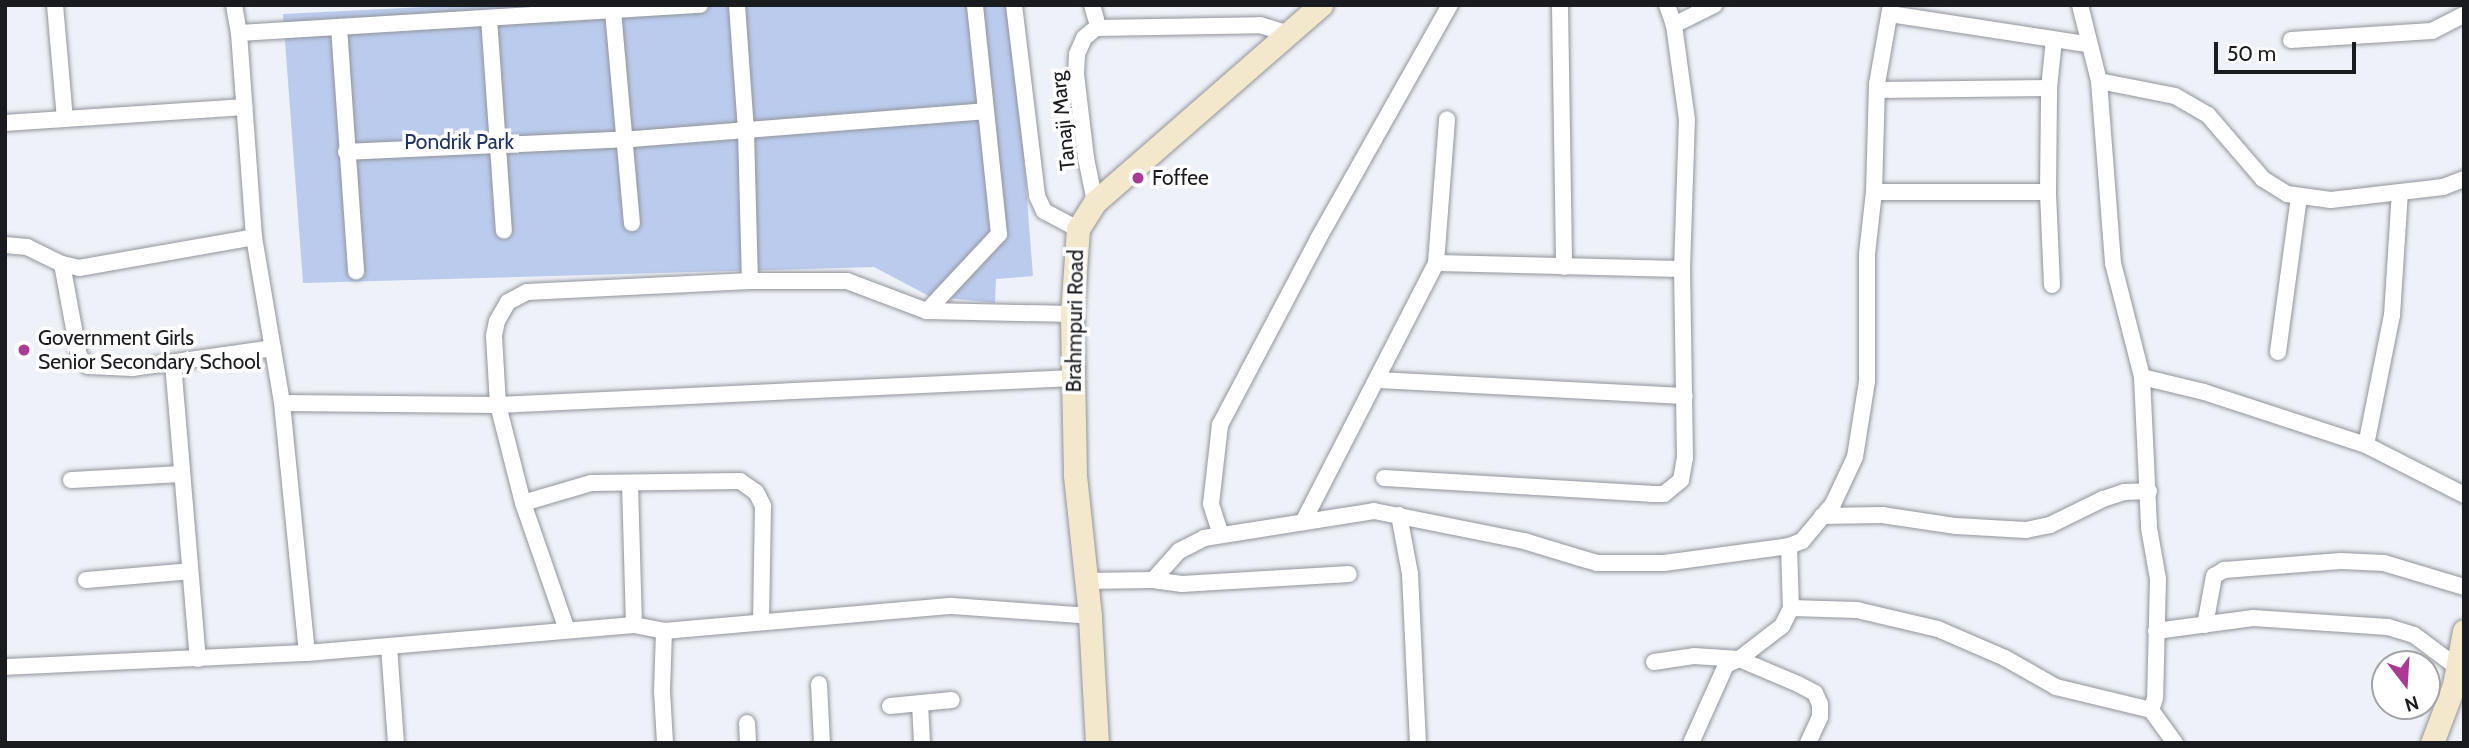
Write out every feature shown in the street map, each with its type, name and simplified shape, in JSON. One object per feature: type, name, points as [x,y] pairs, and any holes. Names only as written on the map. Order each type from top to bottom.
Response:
[{"type":"street","points":[[55,5],[65,119]]},
{"type":"street","points":[[234,5],[239,33],[254,237],[282,403],[307,653]]},
{"type":"street","points":[[239,33],[700,5]]},
{"type":"street","points":[[737,5],[746,131],[750,282]]},
{"type":"street","points":[[927,311],[999,234],[975,5]]},
{"type":"street","points":[[1014,5],[1037,196],[1044,211],[1078,229]]},
{"type":"street","name":"Brahmpuri Road","points":[[1097,743],[1090,616],[1084,581],[1075,475],[1072,314],[1078,229],[1095,202],[1321,5]]},
{"type":"street","points":[[1221,535],[1211,504],[1220,425],[1318,239],[1450,5]]},
{"type":"street","points":[[1560,5],[1560,157],[1564,267]]},
{"type":"street","points":[[1384,478],[1664,494],[1681,480],[1685,458],[1682,269],[1687,121],[1674,25],[1667,5]]},
{"type":"street","points":[[1674,25],[1714,5]]},
{"type":"street","points":[[2080,5],[2087,44],[2099,81],[2113,264],[2142,377],[2149,528],[2158,579],[2155,698],[2151,710]]},
{"type":"street","points":[[1153,580],[1179,551],[1204,538],[1374,511],[1524,541],[1597,563],[1664,563],[1789,546],[1802,541],[1833,504],[1854,457],[1859,432],[1867,381],[1867,254],[1874,192],[1877,90],[1891,10],[2087,44]]},
{"type":"street","points":[[613,11],[632,223]]},
{"type":"street","points":[[2291,40],[2432,31],[2464,15]]},
{"type":"street","points":[[489,18],[504,230]]},
{"type":"street","name":"Tanaji Marg","points":[[1095,202],[1086,158],[1076,74],[1077,54],[1084,38],[1096,28],[1260,25],[1290,34]]},
{"type":"street","points":[[338,27],[356,271]]},
{"type":"street","points":[[2052,285],[2048,191],[2049,88],[2054,40]]},
{"type":"street","points":[[2099,81],[2175,96],[2207,115],[2263,179],[2287,194],[2331,200],[2443,187],[2464,179]]},
{"type":"street","points":[[1877,90],[2049,88]]},
{"type":"street","points":[[5,123],[244,107]]},
{"type":"street","points":[[346,152],[625,139],[986,111]]},
{"type":"street","points":[[1303,522],[1436,263],[1447,119]]},
{"type":"street","points":[[1874,192],[2048,191]]},
{"type":"street","points":[[2366,445],[2392,315],[2400,192]]},
{"type":"street","points":[[2278,352],[2299,195]]},
{"type":"street","points":[[5,245],[27,247],[62,264],[79,268],[254,237]]},
{"type":"street","points":[[1436,263],[1682,269]]},
{"type":"street","points":[[62,264],[79,356],[88,366],[133,368],[273,348]]},
{"type":"street","points":[[567,630],[523,503],[498,405],[494,335],[497,321],[508,302],[527,292],[750,282],[847,281],[927,311],[1072,314]]},
{"type":"street","points":[[173,363],[198,659]]},
{"type":"street","points":[[282,403],[498,405],[1073,377]]},
{"type":"street","points":[[2142,377],[2204,392],[2366,445],[2464,495]]},
{"type":"street","points":[[1377,380],[1685,396]]},
{"type":"street","points":[[71,480],[182,474]]},
{"type":"street","points":[[523,503],[591,483],[740,481],[756,492],[763,506],[761,622]]},
{"type":"street","points":[[630,483],[634,625]]},
{"type":"street","points":[[1822,516],[1882,515],[1956,526],[2026,530],[2050,525],[2103,499],[2124,492],[2148,491]]},
{"type":"street","points":[[1399,515],[1410,574],[1418,743]]},
{"type":"street","points":[[1691,743],[1726,665],[1739,659],[1782,626],[1791,608],[1789,546]]},
{"type":"street","points":[[2205,625],[2214,576],[2224,570],[2314,562],[2384,563],[2464,587]]},
{"type":"street","points":[[86,580],[190,571]]},
{"type":"street","points":[[1084,581],[1153,580],[1182,584],[1349,574]]},
{"type":"street","points":[[5,667],[307,653],[634,625],[664,631],[952,607],[1090,616]]},
{"type":"street","points":[[1791,608],[1857,610],[1938,629],[2005,658],[2056,687],[2151,710],[2175,743]]},
{"type":"street","points":[[2156,631],[2253,618],[2388,626],[2414,635],[2457,667]]},
{"type":"street","points":[[664,631],[665,743]]},
{"type":"street","points":[[2432,743],[2454,685],[2464,631]]},
{"type":"street","points":[[389,646],[396,743]]},
{"type":"street","points":[[1654,662],[1694,656],[1739,659],[1815,693],[1820,716],[1808,743]]},
{"type":"street","points":[[819,684],[822,743]]},
{"type":"street","points":[[890,706],[953,699]]},
{"type":"street","points":[[920,703],[922,743]]},
{"type":"street","points":[[747,723],[748,743]]},
{"type":"green space","name":"Pondrik Park","points":[[465,5],[1012,5],[1033,276],[996,279],[995,303],[929,296],[874,267],[303,283],[283,14]]},
{"type":"place","name":"Foffee","points":[[1138,178]]},
{"type":"place","name":"Government Girls Senior Secondary School","points":[[24,350]]}]
